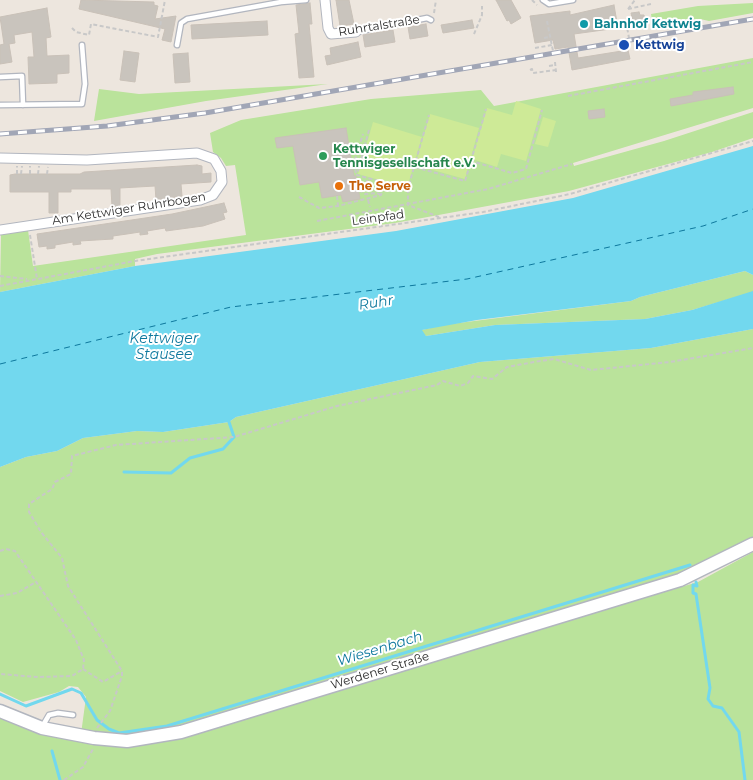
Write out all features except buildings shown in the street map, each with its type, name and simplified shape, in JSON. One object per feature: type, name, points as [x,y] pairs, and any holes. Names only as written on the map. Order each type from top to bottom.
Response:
[{"type":"main road","name":"Werdener Straße","points":[[0,711],[42,728],[94,738],[127,741],[181,732],[680,580],[753,544]]},
{"type":"street","name":"Ruhrtalstraße","points":[[326,0],[330,34],[356,32]]},
{"type":"street","name":"Am Kettwiger Ruhrbogen","points":[[0,158],[87,160],[198,153],[214,159],[221,171],[222,182],[218,191],[200,200],[0,230]]},
{"type":"lane","points":[[177,45],[181,23],[187,19],[282,2],[306,0]]},
{"type":"lane","points":[[543,0],[549,4],[574,0]]},
{"type":"lane","name":"Ruhrtalstraße","points":[[356,32],[427,18],[431,20]]},
{"type":"lane","points":[[0,105],[82,104],[85,84],[82,45]]},
{"type":"lane","points":[[0,77],[22,76],[23,105]]},
{"type":"lane","points":[[42,728],[49,715],[58,713],[72,715]]},
{"type":"path","points":[[72,28],[89,35],[92,24],[158,37],[165,0]]},
{"type":"path","points":[[431,20],[436,0]]},
{"type":"path","points":[[635,0],[628,9],[651,4]]},
{"type":"path","points":[[474,34],[482,15],[482,6]]},
{"type":"path","points":[[547,21],[553,51]]},
{"type":"path","points":[[626,22],[629,38]]},
{"type":"path","points":[[544,38],[550,37]]},
{"type":"path","points":[[535,48],[552,45]]},
{"type":"path","points":[[568,96],[753,62]]},
{"type":"path","points":[[530,70],[532,69],[533,73],[556,71],[555,64],[549,66]]},
{"type":"path","points":[[414,167],[465,181],[486,108]]},
{"type":"path","points":[[471,161],[512,173],[526,169],[542,110]]},
{"type":"path","points":[[408,205],[408,189],[429,114]]},
{"type":"path","points":[[357,175],[369,130]]},
{"type":"path","points":[[357,175],[354,163],[363,134]]},
{"type":"path","name":"Leinpfad","points":[[0,286],[135,261],[441,218],[570,194],[753,141]]},
{"type":"path","points":[[317,220],[488,189],[572,164]]},
{"type":"path","points":[[357,175],[408,189]]},
{"type":"path","points":[[367,178],[367,189]]},
{"type":"path","points":[[381,195],[384,183]]},
{"type":"path","points":[[381,195],[377,193],[365,194],[359,190],[383,189]]},
{"type":"path","points":[[300,197],[319,208],[368,200],[381,195]]},
{"type":"path","points":[[337,196],[338,206]]},
{"type":"path","points":[[368,200],[370,207]]},
{"type":"path","points":[[408,205],[441,218]]},
{"type":"path","points":[[29,225],[37,279]]},
{"type":"path","points":[[0,276],[29,280]]},
{"type":"path","points":[[64,780],[83,767],[93,748],[94,731],[110,711],[122,676],[122,671],[68,586],[62,558],[41,532],[29,512],[29,504],[52,489],[55,482],[71,474],[72,456],[116,445],[234,437],[337,406],[437,385],[443,381],[460,386],[468,383],[473,376],[492,379],[507,367],[541,361],[554,359],[591,370],[670,362],[753,348]]},
{"type":"path","points":[[0,552],[6,549],[15,551],[76,640],[84,660],[83,669]]},
{"type":"path","points":[[0,596],[17,593],[36,582]]},
{"type":"path","points":[[83,669],[103,682],[122,671]]},
{"type":"path","points":[[0,674],[38,677],[72,676],[83,669]]},
{"type":"green space","points":[[753,3],[753,13],[709,21],[700,19],[669,24],[668,19],[652,21],[651,14],[698,6]]},
{"type":"green space","points":[[753,58],[753,108],[573,163],[574,166],[664,141],[753,112],[753,138],[712,152],[569,191],[395,223],[157,254],[135,259],[135,266],[0,292],[1,235],[28,230],[33,266],[246,235],[235,165],[226,166],[221,158],[213,152],[210,133],[241,120],[371,99],[481,90],[494,106]]},
{"type":"green space","points":[[328,84],[206,101],[94,121],[99,89],[139,94]]},
{"type":"green space","points":[[516,101],[541,109],[526,161],[501,154],[497,167],[472,159],[487,108],[512,115]]},
{"type":"green space","points":[[430,114],[479,128],[465,179],[415,165]]},
{"type":"green space","points":[[543,117],[556,121],[548,147],[535,144]]},
{"type":"green space","points":[[373,122],[422,137],[407,188],[358,174]]},
{"type":"green space","points":[[745,271],[753,275],[753,292],[692,310],[645,319],[495,325],[426,336],[422,333],[422,330],[443,325],[631,301],[640,297]]},
{"type":"green space","points":[[753,329],[753,538],[684,572],[377,677],[698,582],[753,552],[753,780],[0,780],[0,712],[81,734],[86,697],[78,687],[69,686],[59,692],[23,702],[0,691],[0,467],[26,457],[57,451],[83,438],[137,431],[163,432],[229,422],[236,417],[480,362],[651,348]]},
{"type":"water","points":[[753,146],[753,275],[745,271],[640,297],[631,301],[477,320],[422,330],[426,336],[495,325],[645,319],[692,310],[753,291],[753,329],[651,348],[480,362],[236,417],[229,422],[163,432],[137,431],[83,438],[57,451],[26,457],[0,467],[0,292],[135,266],[396,231],[573,198]]},
{"type":"waterway","points":[[124,472],[171,473],[190,458],[223,449],[234,437],[229,422]]},
{"type":"waterway","name":"Wiesenbach","points":[[0,694],[26,706],[72,689],[81,693],[97,720],[109,729],[119,733],[167,726],[690,565]]},
{"type":"waterway","name":"Wiesenbach","points":[[696,582],[697,586],[693,585],[693,593],[696,594],[710,688],[708,699],[713,706],[722,708],[739,732],[745,780]]},
{"type":"waterway","points":[[52,751],[60,780]]},
{"type":"ferry route","points":[[0,364],[231,307],[467,279],[703,226],[753,209]]},
{"type":"railway","points":[[0,134],[107,126],[205,113],[753,19]]},
{"type":"place","name":"Bahnhof Kettwig","points":[[584,24]]},
{"type":"place","name":"Kettwig","points":[[624,45]]},
{"type":"place","name":"Kettwiger Tennisgesellschaft e.V.","points":[[323,156]]},
{"type":"place","name":"The Serve","points":[[339,186]]},
{"type":"water label","name":"Ruhr","points":[[376,303]]},
{"type":"water label","name":"Kettwiger Stausee","points":[[164,348]]}]
